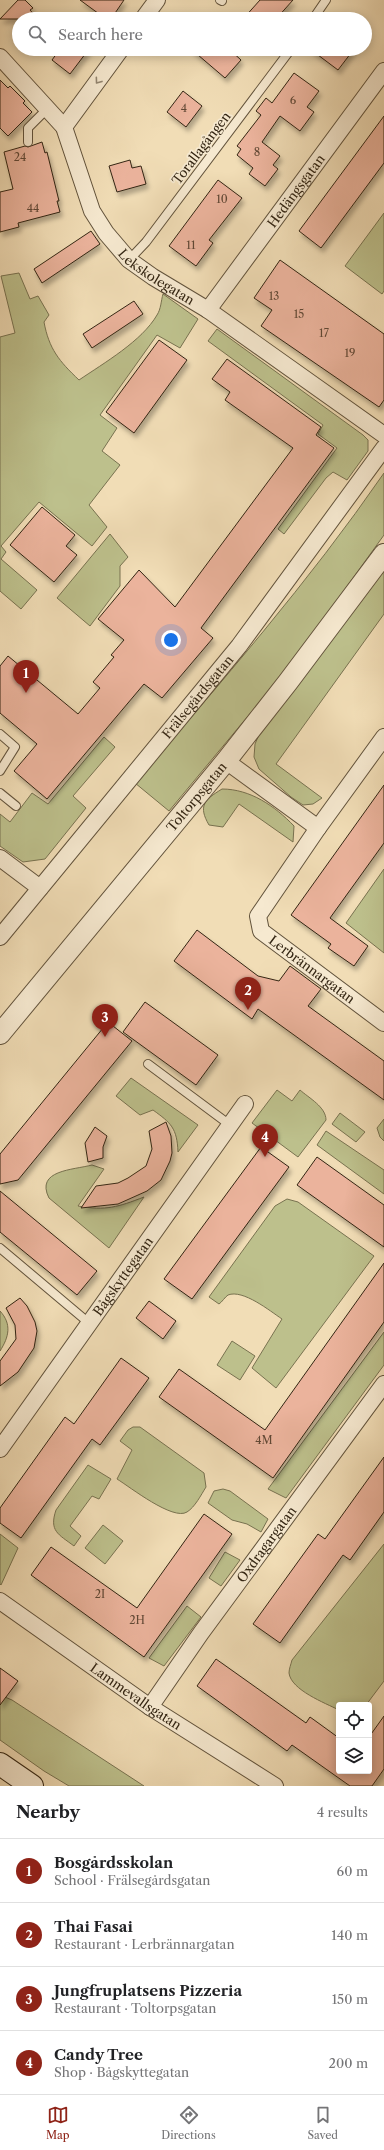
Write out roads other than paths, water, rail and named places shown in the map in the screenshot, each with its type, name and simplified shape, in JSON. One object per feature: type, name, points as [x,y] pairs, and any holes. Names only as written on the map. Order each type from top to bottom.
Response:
[{"type":"main road","points":[[0,1764],[32,1786]]},
{"type":"street","points":[[148,12],[157,0]]},
{"type":"street","points":[[64,127],[116,56]]},
{"type":"street","name":"Lekskolegatan","points":[[0,57],[64,127],[92,211],[106,233],[129,260],[153,277],[208,310],[384,435]]},
{"type":"street","name":"Hedängsgatan","points":[[208,310],[384,71]]},
{"type":"street","name":"Frälsegårdsgatan","points":[[0,937],[238,646],[384,448]]},
{"type":"street","name":"Toltorpsgatan","points":[[0,1034],[226,761],[384,554]]},
{"type":"street","name":"Lerbrännargatan","points":[[384,737],[318,828],[258,916],[258,925],[261,932],[384,1022]]},
{"type":"street","points":[[226,761],[318,828]]},
{"type":"street","points":[[0,858],[40,888]]},
{"type":"street","name":"Bågskyttegatan","points":[[0,1449],[245,1104]]},
{"type":"street","name":"Oxdragargatan","points":[[150,1707],[201,1633],[384,1384]]},
{"type":"street","name":"Lammevallsgatan","points":[[0,1601],[150,1707],[276,1786]]},
{"type":"lane","points":[[318,12],[326,0]]},
{"type":"lane","name":"Torallagången","points":[[129,260],[146,242],[286,56]]},
{"type":"lane","points":[[28,142],[28,128],[48,108]]},
{"type":"lane","points":[[0,734],[15,747],[0,771]]},
{"type":"lane","points":[[0,793],[16,806]]},
{"type":"lane","points":[[148,1064],[230,1125]]},
{"type":"lane","points":[[0,1248],[89,1323]]},
{"type":"place","name":"Bosgårdsskolan","points":[[26,693]]},
{"type":"place","name":"Thai Fasai","points":[[248,1010]]},
{"type":"place","name":"Jungfruplatsens Pizzeria","points":[[105,1037]]},
{"type":"place","name":"Candy Tree","points":[[265,1157]]}]
